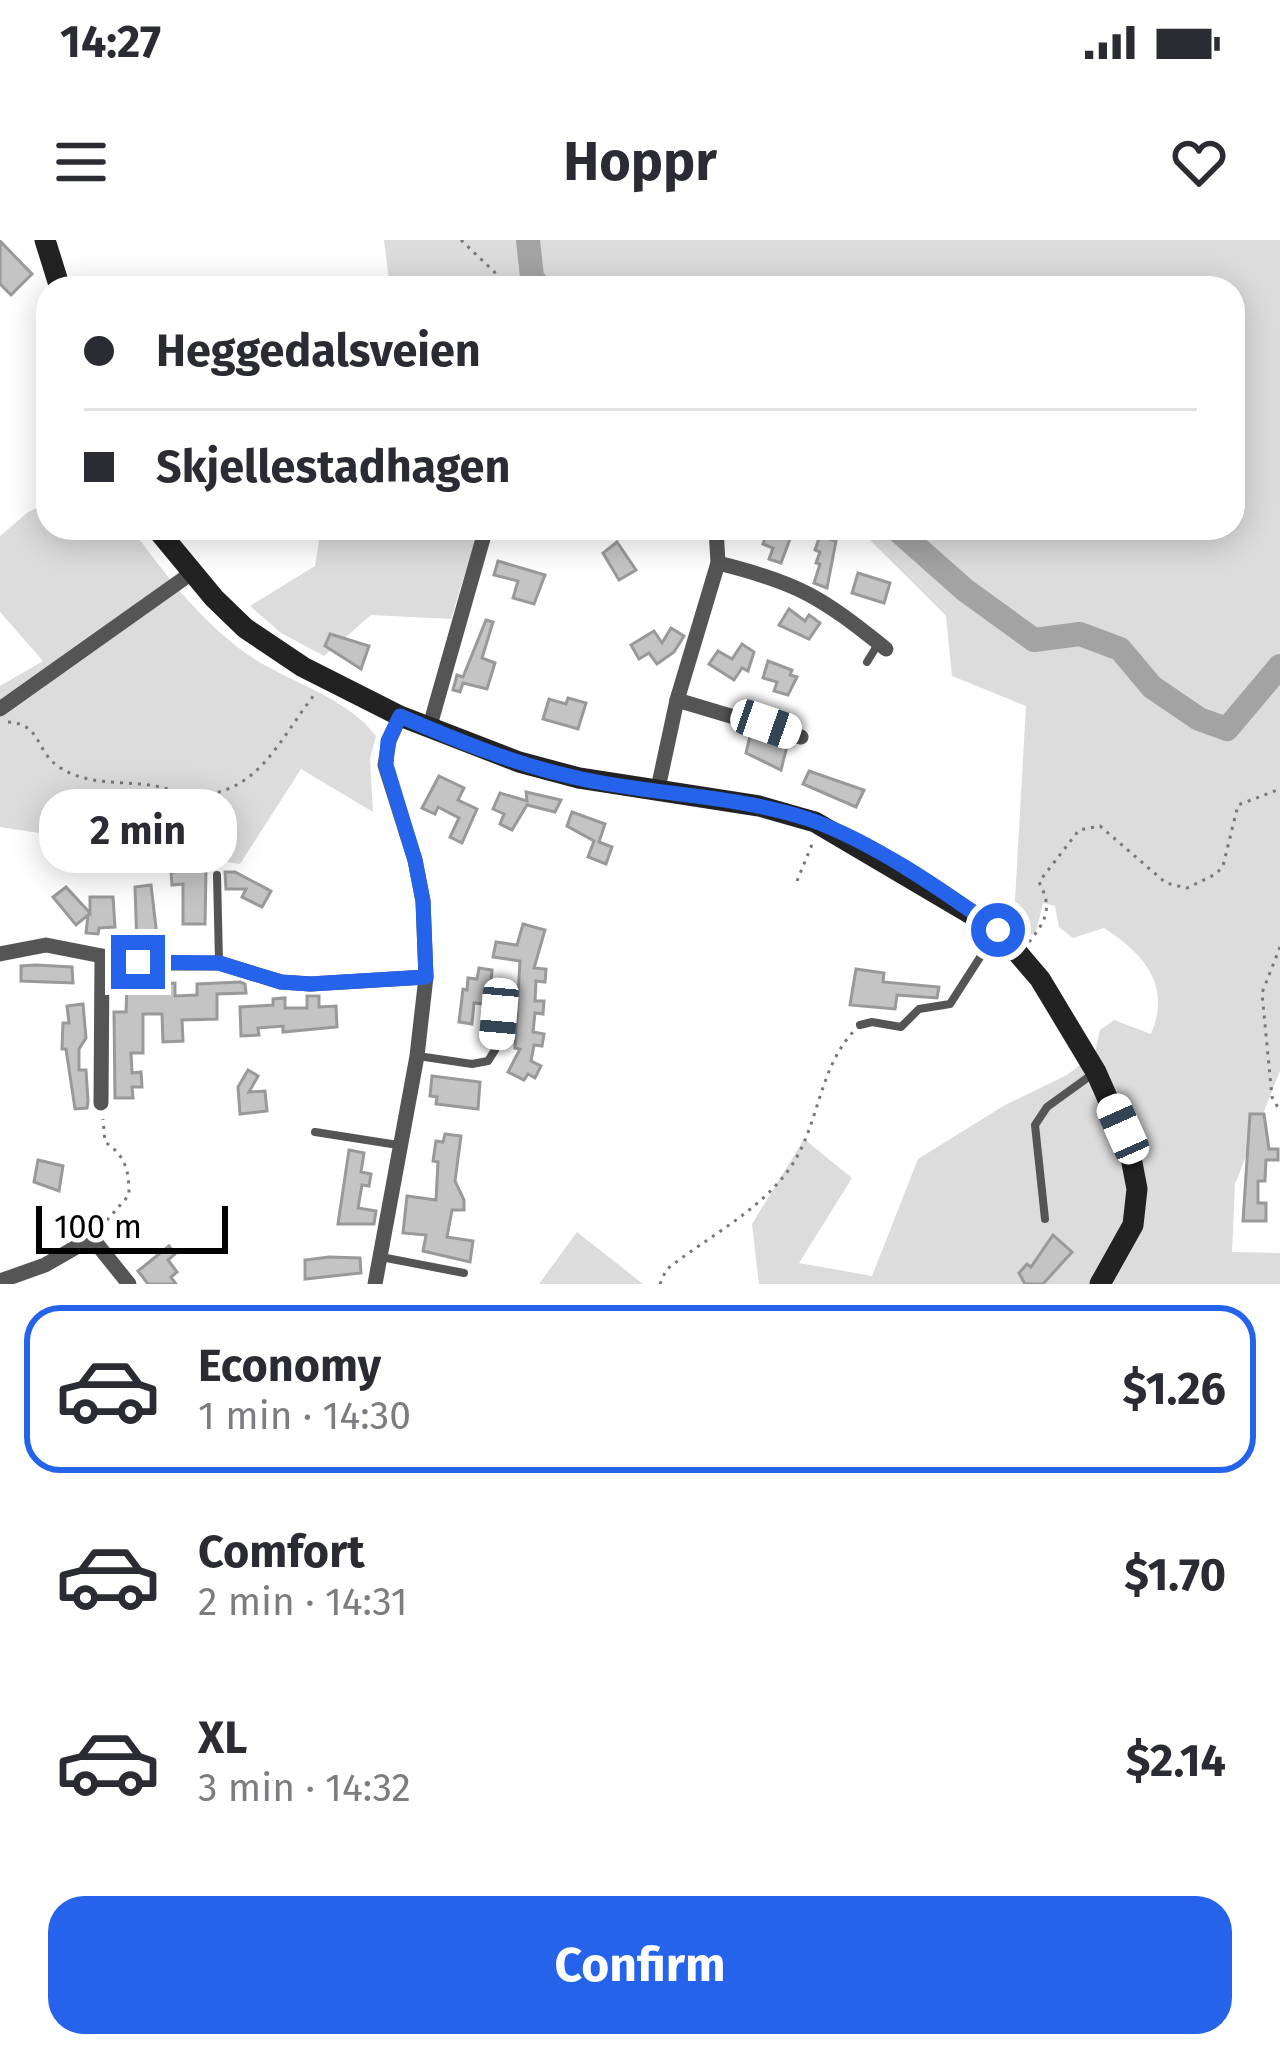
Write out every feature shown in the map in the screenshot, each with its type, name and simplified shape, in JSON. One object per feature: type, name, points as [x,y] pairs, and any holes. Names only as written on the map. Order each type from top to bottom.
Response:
[{"type":"main road","points":[[45,240],[57,276]]},
{"type":"main road","points":[[166,540],[214,598],[272,647],[400,716],[519,762],[657,793],[759,806],[998,930],[1020,953],[1096,1072],[1123,1129],[1137,1189],[1133,1225],[1100,1284]]},
{"type":"street","points":[[429,729],[483,540]]},
{"type":"street","points":[[657,793],[677,700],[718,562],[717,540]]},
{"type":"street","points":[[718,562],[792,583],[822,598],[882,646]]},
{"type":"street","points":[[0,709],[193,572]]},
{"type":"street","points":[[677,700],[800,736]]},
{"type":"street","points":[[375,1284],[417,1056],[426,977],[423,901],[386,765],[388,741],[400,716]]},
{"type":"street","points":[[0,954],[46,945],[102,957],[219,963],[296,983],[426,977]]},
{"type":"street","points":[[101,1103],[102,957]]},
{"type":"street","points":[[0,1281],[45,1265],[92,1238],[129,1284]]},
{"type":"lane","points":[[867,662],[882,646]]},
{"type":"lane","points":[[217,875],[219,963]]},
{"type":"lane","points":[[860,1025],[901,1027],[919,1009],[950,1004],[998,930]]},
{"type":"lane","points":[[417,1056],[472,1064],[488,1061],[496,1051],[502,985]]},
{"type":"lane","points":[[1045,1219],[1034,1125],[1047,1107],[1096,1072]]},
{"type":"lane","points":[[315,1132],[400,1145]]},
{"type":"lane","points":[[380,1257],[464,1273]]},
{"type":"path","points":[[461,240],[498,276]]},
{"type":"path","points":[[0,722],[25,724],[53,763],[68,772],[193,794],[242,787],[316,692]]},
{"type":"path","points":[[1020,953],[1048,914],[1039,883],[1079,830],[1100,826],[1166,883],[1187,888],[1222,866],[1238,805],[1280,789]]},
{"type":"path","points":[[193,794],[203,855],[217,875]]},
{"type":"path","points":[[797,880],[814,834]]},
{"type":"path","points":[[1280,946],[1262,993],[1272,1097],[1280,1111]]},
{"type":"path","points":[[660,1284],[666,1270],[743,1217],[791,1166],[836,1057],[860,1025]]},
{"type":"path","points":[[92,1238],[129,1195],[129,1171],[118,1151],[105,1142],[101,1103]]},
{"type":"shaded area","points":[[384,240],[1280,240],[1280,1071],[1235,1184],[1232,1252],[1280,1253],[1280,1284],[759,1284],[752,1224],[804,1139],[852,1178],[799,1263],[872,1276],[918,1159],[1005,1105],[1067,1075],[1095,1053],[1100,1030],[1114,1020],[1151,1034],[1158,1000],[1150,972],[1131,948],[1104,928],[1073,938],[1059,927],[1055,906],[1043,903],[1036,932],[1023,938],[1013,936],[1026,706],[952,676],[946,616],[870,540],[1245,540],[1245,276],[388,276]]},
{"type":"shaded area","points":[[36,508],[36,540],[140,540],[227,639],[363,722],[376,736],[370,759],[373,812],[301,769],[240,864],[0,827],[0,686],[43,661],[0,612],[0,536]]},
{"type":"shaded area","points":[[319,540],[475,540],[451,619],[371,615],[324,656],[281,633],[250,606],[315,566]]},
{"type":"shaded area","points":[[577,1232],[643,1284],[539,1284]]},
{"type":"building","points":[[0,241],[32,274],[11,295],[0,284]]},
{"type":"building","points":[[764,540],[790,540],[781,563],[769,559],[773,548],[763,544]]},
{"type":"building","points":[[819,540],[836,541],[827,588],[814,583],[820,564],[816,563],[820,552],[815,550]]},
{"type":"building","points":[[617,542],[636,570],[619,580],[603,553]]},
{"type":"building","points":[[498,561],[545,575],[534,604],[513,598],[518,581],[494,575]]},
{"type":"building","points":[[858,573],[890,583],[884,603],[852,593]]},
{"type":"building","points":[[789,609],[805,621],[809,615],[820,623],[809,639],[779,625]]},
{"type":"building","points":[[486,620],[493,622],[482,658],[495,663],[487,689],[463,683],[460,692],[453,690],[457,675],[463,677]]},
{"type":"building","points":[[671,628],[684,636],[674,652],[657,664],[649,653],[639,659],[631,645],[654,631],[662,643]]},
{"type":"building","points":[[330,634],[369,646],[361,669],[325,646]]},
{"type":"building","points":[[742,644],[754,652],[748,671],[742,668],[734,680],[709,664],[718,651],[732,659]]},
{"type":"building","points":[[768,661],[792,670],[790,675],[797,677],[788,695],[774,691],[777,682],[763,678]]},
{"type":"building","points":[[568,698],[586,703],[578,729],[543,719],[549,699],[566,704]]},
{"type":"building","points":[[750,736],[787,746],[781,770],[746,753]]},
{"type":"building","points":[[809,771],[864,790],[856,807],[803,784]]},
{"type":"building","points":[[439,776],[464,788],[458,800],[477,809],[462,843],[450,837],[459,818],[438,807],[435,814],[422,808]]},
{"type":"building","points":[[526,792],[561,800],[555,812],[527,805],[512,830],[500,824],[504,814],[493,809],[500,793],[527,801]]},
{"type":"building","points":[[572,812],[605,824],[599,842],[612,847],[606,864],[588,857],[594,841],[567,826]]},
{"type":"building","points":[[206,870],[205,924],[183,924],[183,884],[172,885],[171,872]]},
{"type":"building","points":[[225,872],[235,872],[271,891],[262,907],[242,897],[246,889],[226,889]]},
{"type":"building","points":[[151,885],[158,945],[137,946],[135,887]]},
{"type":"building","points":[[66,887],[90,913],[90,897],[113,897],[115,927],[86,933],[88,915],[76,925],[53,897]]},
{"type":"building","points":[[523,924],[545,930],[534,968],[546,969],[545,982],[536,981],[535,1001],[544,1001],[543,1014],[535,1013],[533,1032],[544,1034],[542,1046],[534,1045],[531,1061],[541,1066],[535,1078],[528,1074],[524,1080],[508,1072],[520,1049],[515,1048],[520,961],[493,957],[496,942],[517,945]]},
{"type":"building","points":[[21,966],[72,967],[73,983],[21,981]]},
{"type":"building","points":[[479,968],[492,970],[490,993],[486,992],[484,1004],[474,1003],[472,1024],[459,1022],[463,989],[467,990],[468,978],[477,979]]},
{"type":"building","points":[[856,969],[884,973],[883,982],[939,987],[937,998],[897,995],[895,1009],[850,1005]]},
{"type":"building","points":[[240,982],[246,993],[217,994],[217,1019],[182,1020],[183,1041],[163,1042],[162,1014],[143,1014],[143,1053],[131,1053],[132,1073],[141,1072],[142,1087],[132,1087],[133,1098],[115,1098],[114,1012],[126,1012],[127,986],[175,983],[175,996],[197,995],[197,984]]},
{"type":"building","points":[[307,996],[319,996],[319,1007],[336,1006],[337,1027],[283,1032],[283,1026],[258,1028],[259,1035],[241,1036],[240,1007],[273,1005],[273,999],[285,998],[285,1008],[307,1008]]},
{"type":"building","points":[[83,1004],[86,1038],[79,1049],[79,1070],[86,1070],[88,1101],[87,1108],[75,1109],[66,1049],[62,1049],[63,1023],[69,1023],[67,1006]]},
{"type":"building","points":[[248,1070],[258,1076],[249,1092],[265,1091],[267,1111],[240,1114],[238,1087]]},
{"type":"building","points":[[432,1076],[480,1082],[478,1109],[436,1104],[437,1097],[430,1096]]},
{"type":"building","points":[[1250,1114],[1264,1114],[1269,1149],[1278,1149],[1278,1160],[1266,1160],[1265,1181],[1258,1181],[1258,1203],[1266,1203],[1266,1221],[1243,1221]]},
{"type":"building","points":[[445,1134],[461,1136],[455,1181],[464,1200],[464,1210],[452,1210],[447,1237],[473,1241],[470,1262],[423,1251],[426,1235],[403,1233],[407,1196],[436,1200],[438,1162],[433,1161],[436,1141],[443,1142]]},
{"type":"building","points":[[349,1150],[364,1153],[361,1172],[371,1174],[369,1186],[362,1185],[358,1208],[376,1211],[374,1224],[338,1224]]},
{"type":"building","points":[[38,1160],[63,1166],[59,1191],[34,1182]]},
{"type":"building","points":[[1053,1235],[1072,1252],[1043,1284],[1025,1284],[1019,1273],[1027,1264],[1031,1267]]},
{"type":"building","points":[[169,1246],[175,1254],[168,1260],[177,1272],[171,1277],[176,1284],[148,1284],[138,1271]]},
{"type":"building","points":[[360,1258],[361,1273],[305,1279],[305,1260]]},
{"type":"waterway","points":[[528,240],[532,276]]},
{"type":"waterway","points":[[909,540],[965,590],[1034,640],[1080,634],[1120,649],[1152,687],[1199,719],[1227,729],[1280,666]]},
{"type":"route","points":[[138,962],[219,963],[281,982],[310,984],[426,977],[423,901],[406,828],[387,776],[388,741],[400,716],[519,762],[579,778],[759,806],[815,822],[865,847],[998,930]]}]
